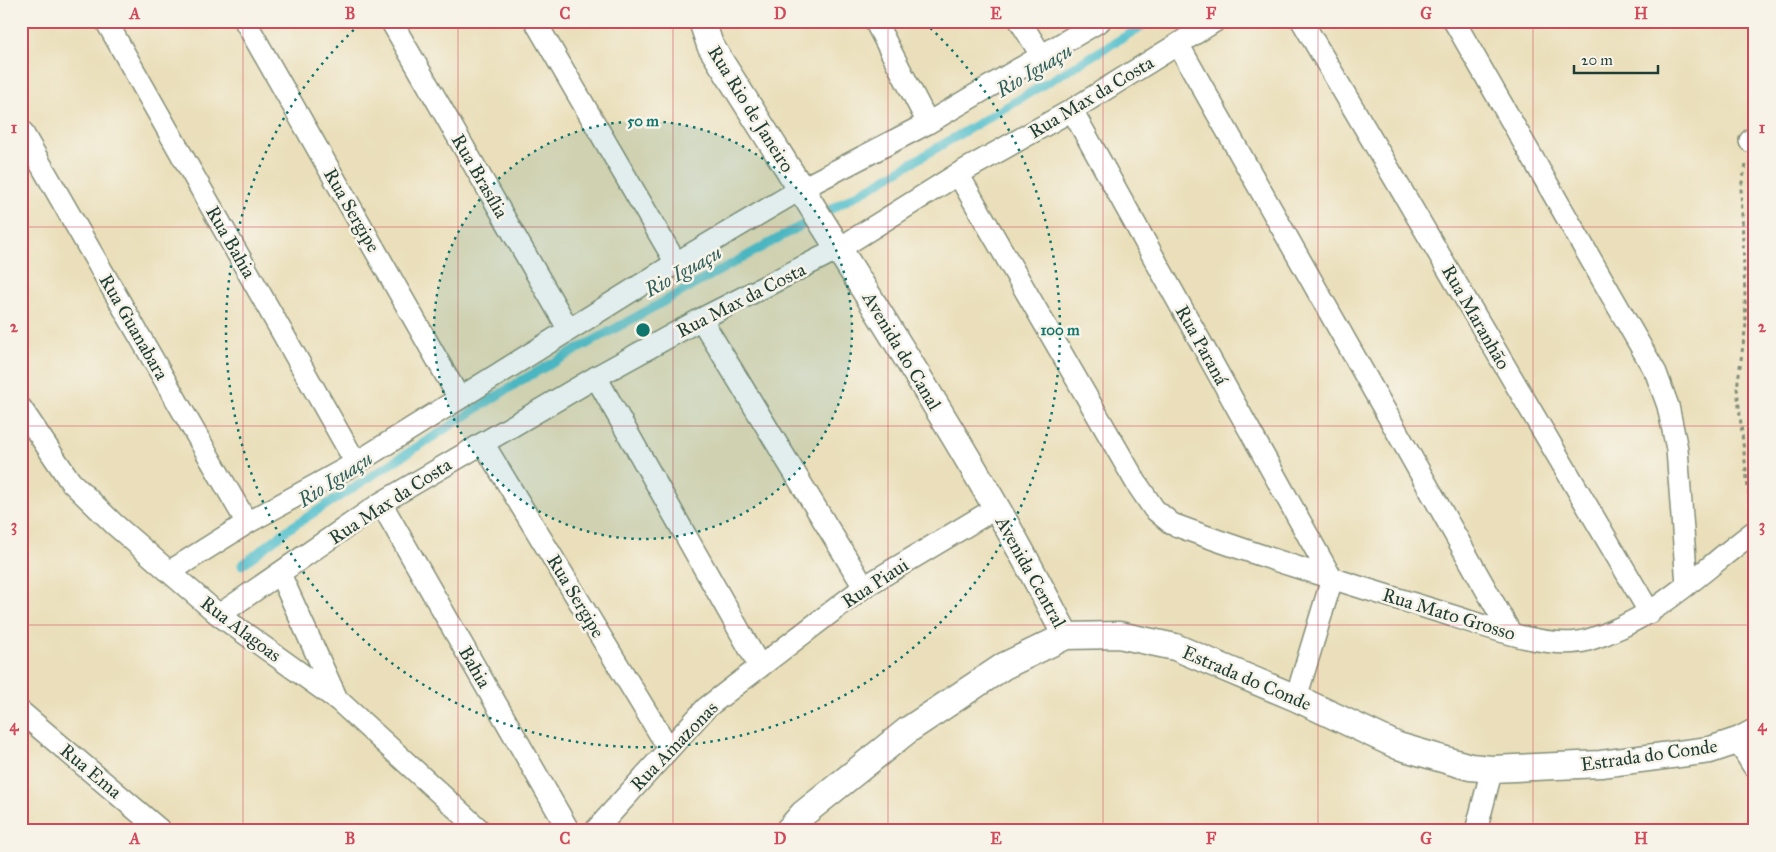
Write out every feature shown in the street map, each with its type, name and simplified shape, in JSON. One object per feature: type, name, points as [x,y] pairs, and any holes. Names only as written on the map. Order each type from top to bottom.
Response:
[{"type":"street","name":"Rua Bahia","points":[[106,21],[356,462]]},
{"type":"street","name":"Rua Sergipe","points":[[246,21],[459,398]]},
{"type":"street","name":"Rua Brasília","points":[[391,21],[569,330]]},
{"type":"street","points":[[535,21],[676,263]]},
{"type":"street","name":"Rua Rio de Janeiro","points":[[702,21],[710,45],[802,192]]},
{"type":"street","points":[[875,21],[928,123]]},
{"type":"street","points":[[1020,21],[1040,55]]},
{"type":"street","points":[[169,572],[247,523],[356,462],[676,263],[928,123],[1100,21]]},
{"type":"street","name":"Rua Max da Costa","points":[[219,615],[380,503],[596,377],[838,245],[958,174],[1072,110],[1215,21]]},
{"type":"street","name":"Rua Maranhão","points":[[1302,21],[1650,613]]},
{"type":"street","points":[[1454,21],[1656,373],[1668,406],[1677,449],[1687,585]]},
{"type":"street","points":[[1178,44],[1510,632]]},
{"type":"street","name":"Rua Paraná","points":[[1072,110],[1332,579]]},
{"type":"street","name":"Rua Guanabara","points":[[21,130],[247,523]]},
{"type":"street","name":"Rua Mato Grosso","points":[[958,174],[1138,484],[1154,509],[1172,524],[1332,579],[1542,641],[1572,644],[1590,640],[1650,613],[1754,532]]},
{"type":"street","name":"Avenida do Canal","points":[[802,192],[838,245],[996,508]]},
{"type":"street","points":[[701,319],[864,587]]},
{"type":"street","points":[[596,377],[760,667]]},
{"type":"street","name":"Rua Alagoas","points":[[21,408],[70,481],[114,524],[219,615],[338,701],[481,831]]},
{"type":"street","name":"Rua Sergipe","points":[[483,443],[669,749]]},
{"type":"street","name":"Bahia","points":[[380,503],[569,831]]},
{"type":"street","name":"Rua Piaui","points":[[760,667],[864,587],[996,508]]},
{"type":"street","name":"Avenida Central","points":[[996,508],[1066,636]]},
{"type":"street","points":[[280,574],[338,701]]},
{"type":"street","points":[[1296,698],[1332,579]]},
{"type":"street","name":"Estrada do Conde","points":[[788,831],[803,814],[908,730],[1004,666],[1066,636],[1119,635],[1175,647],[1296,698],[1398,746],[1470,767],[1492,769],[1601,764],[1710,750],[1748,736]]},
{"type":"street","name":"Rua Amazonas","points":[[595,831],[706,708],[760,667]]},
{"type":"street","name":"Rua Ema","points":[[21,712],[161,831]]},
{"type":"street","points":[[1748,736],[1755,764]]},
{"type":"street","points":[[1476,831],[1492,769]]},
{"type":"path","points":[[1753,138],[1741,186],[1746,324],[1737,388],[1754,532]]},
{"type":"waterway","name":"Rio Iguaçu","points":[[242,565],[287,530],[522,380],[871,187],[1151,21]]}]
